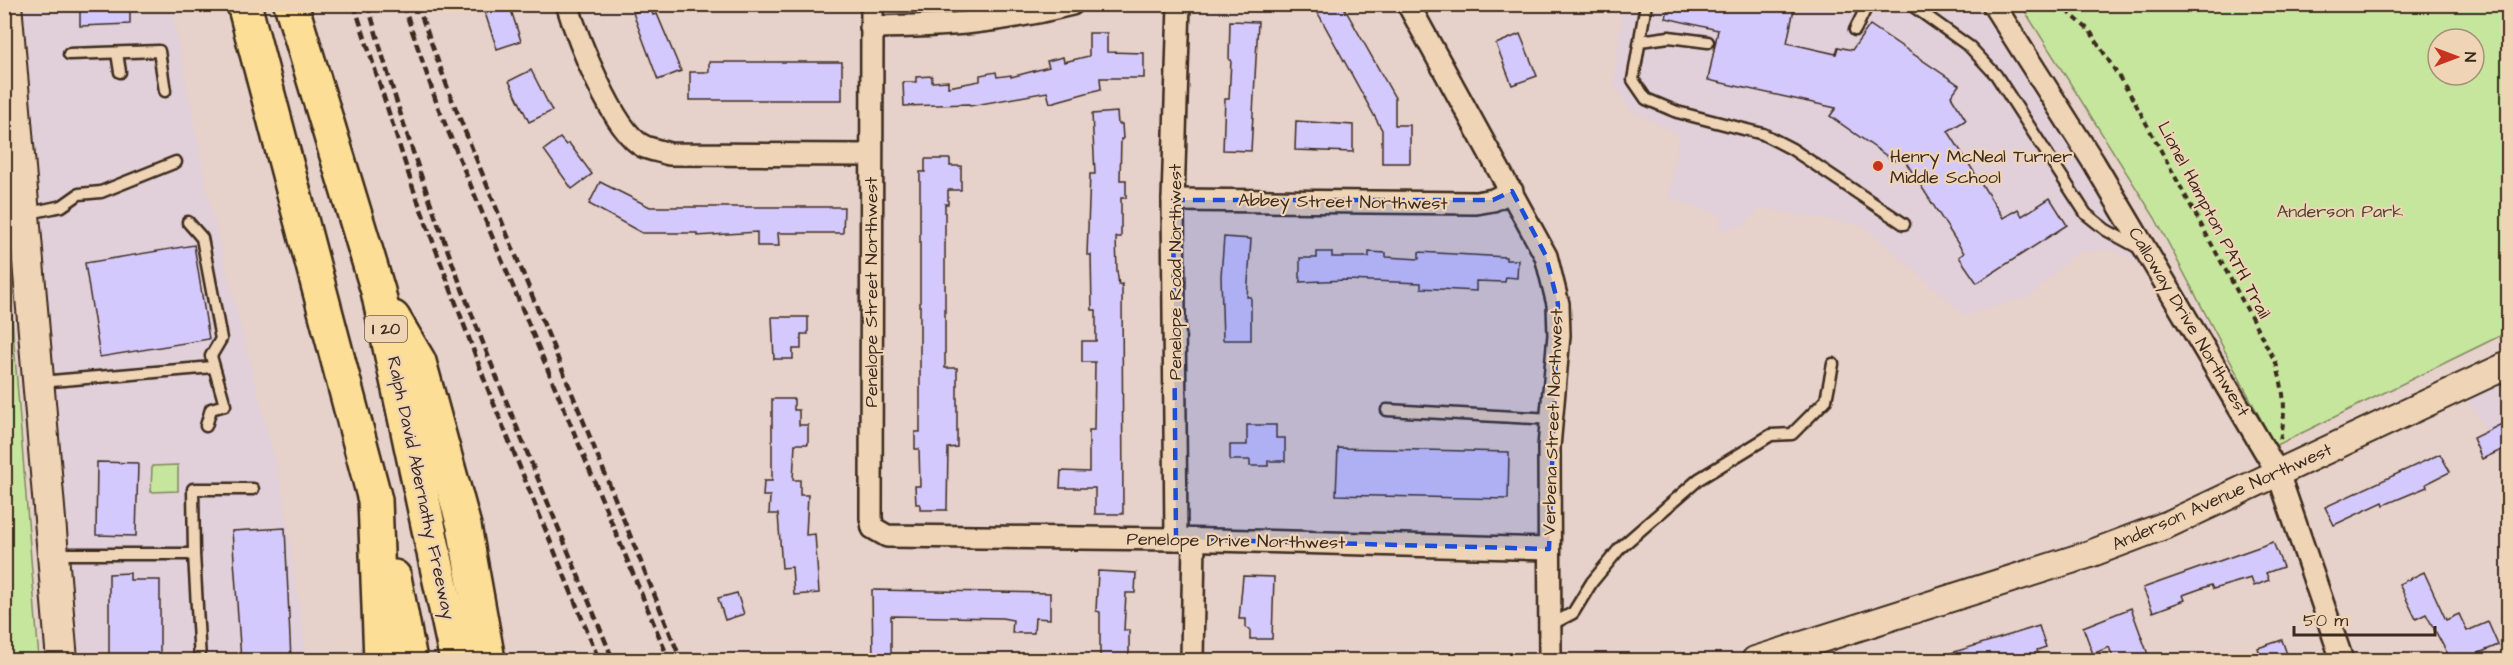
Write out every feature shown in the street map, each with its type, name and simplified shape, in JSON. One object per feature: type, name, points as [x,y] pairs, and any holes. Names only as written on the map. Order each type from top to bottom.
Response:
[{"type":"highway","points":[[243,4],[375,500],[410,660]]},
{"type":"highway","name":"Ralph David Abernathy Freeway","points":[[291,4],[378,291],[457,660]]},
{"type":"highway","points":[[378,291],[419,362],[464,526],[489,660]]},
{"type":"highway","points":[[375,500],[381,660]]},
{"type":"main road","points":[[6,4],[62,660]]},
{"type":"street","points":[[567,4],[596,77],[622,129],[642,145],[669,154],[871,155]]},
{"type":"street","name":"Penelope Street Northwest","points":[[872,4],[871,518],[873,528],[887,536],[923,537]]},
{"type":"street","points":[[871,27],[953,26],[1020,18],[1072,4]]},
{"type":"street","name":"Penelope Road Northwest","points":[[1179,4],[1173,200],[1185,539],[1192,660]]},
{"type":"street","name":"Verbena Street Northwest","points":[[1408,4],[1546,256],[1558,304],[1552,419],[1551,660]]},
{"type":"street","name":"Calloway Drive Northwest","points":[[1993,4],[2147,252],[2278,473],[2342,660]]},
{"type":"street","name":"Abbey Street Northwest","points":[[1173,200],[1476,203],[1493,200],[1512,191]]},
{"type":"street","name":"Anderson Avenue Northwest","points":[[1755,660],[2087,555],[2169,524],[2508,365]]},
{"type":"street","name":"Penelope Drive Northwest","points":[[923,537],[1185,539],[1550,549]]},
{"type":"lane","points":[[1646,4],[1633,80],[1646,99],[1677,112],[1763,134],[1824,169],[1904,224]]},
{"type":"lane","points":[[1855,30],[1868,4]]},
{"type":"lane","points":[[1910,4],[1970,47],[1996,75],[2086,214],[2106,230],[2147,252]]},
{"type":"lane","points":[[1640,41],[1669,37],[1708,42]]},
{"type":"lane","points":[[69,54],[159,51],[165,91]]},
{"type":"lane","points":[[117,53],[120,72]]},
{"type":"lane","points":[[24,214],[62,206],[79,194],[101,192],[176,162]]},
{"type":"lane","points":[[188,222],[202,238],[221,339],[211,357],[225,405],[211,409],[206,426]]},
{"type":"lane","points":[[1550,625],[1573,613],[1592,582],[1620,548],[1699,479],[1771,435],[1792,434],[1826,400],[1833,364]]},
{"type":"lane","points":[[39,382],[213,367]]},
{"type":"lane","points":[[1387,410],[1552,419]]},
{"type":"lane","points":[[200,660],[193,489],[253,489]]},
{"type":"lane","points":[[53,554],[194,554]]},
{"type":"path","name":"Lionel Hampton PATH Trail","points":[[2059,4],[2090,30],[2133,99],[2276,363],[2282,386],[2285,416],[2279,444],[2278,473]]},
{"type":"highlighted area","points":[[1512,191],[1546,256],[1558,304],[1549,549],[1176,539],[1173,200],[1493,200]]},
{"type":"shaded area","points":[[4,5],[171,5],[208,197],[283,493],[307,660],[60,660]]},
{"type":"shaded area","name":"Henry McNeal Turner Middle School","points":[[1623,5],[1978,5],[2150,271],[2114,249],[2076,252],[2031,296],[1965,315],[1864,226],[1760,208],[1743,227],[1720,229],[1722,216],[1668,198],[1680,135],[1630,110],[1614,83]]},
{"type":"shaded area","points":[[2508,375],[2508,468],[2465,394]]},
{"type":"green space","name":"Anderson Park","points":[[2021,5],[2508,5],[2508,332],[2275,446],[2155,218]]},
{"type":"green space","points":[[5,230],[39,660],[5,660]]},
{"type":"green space","points":[[178,465],[178,491],[151,492],[152,466]]},
{"type":"building","points":[[80,4],[130,4],[130,24],[80,26]]},
{"type":"building","points":[[482,4],[509,4],[521,41],[497,49]]},
{"type":"building","points":[[1313,4],[1342,4],[1395,98],[1395,125],[1410,125],[1410,163],[1382,163],[1382,130]]},
{"type":"building","points":[[1669,4],[1795,4],[1787,43],[1836,54],[1838,47],[1852,50],[1870,25],[1959,85],[1951,96],[1966,120],[1948,131],[2003,218],[2018,209],[2022,216],[2050,198],[2067,225],[1977,283],[1959,257],[1964,253],[1900,153],[1894,161],[1830,116],[1836,108],[1708,80],[1718,30],[1666,18]]},
{"type":"building","points":[[650,6],[653,15],[657,14],[681,71],[658,80],[633,13]]},
{"type":"building","points":[[1230,21],[1258,22],[1251,151],[1223,150],[1225,99],[1229,99]]},
{"type":"building","points":[[1089,33],[1107,33],[1107,52],[1144,53],[1144,78],[1100,78],[1101,89],[1050,103],[1047,92],[970,106],[969,104],[904,106],[903,82],[916,82],[916,77],[932,76],[932,82],[948,81],[948,87],[980,81],[980,75],[996,72],[997,77],[1011,75],[1011,77],[1049,67],[1047,61],[1063,57],[1064,62],[1089,56]]},
{"type":"building","points":[[1520,34],[1537,76],[1512,85],[1496,44]]},
{"type":"building","points":[[709,62],[842,62],[842,100],[690,100],[690,72],[709,72]]},
{"type":"building","points":[[531,70],[552,111],[529,122],[509,81]]},
{"type":"building","points":[[1117,112],[1118,124],[1122,124],[1123,139],[1121,139],[1120,180],[1126,180],[1126,198],[1121,198],[1121,237],[1116,237],[1117,271],[1119,285],[1122,284],[1123,514],[1095,514],[1095,488],[1060,488],[1061,471],[1089,472],[1089,430],[1094,430],[1095,362],[1082,362],[1082,341],[1096,341],[1096,310],[1092,310],[1091,255],[1087,255],[1090,174],[1095,174],[1092,114]]},
{"type":"building","points":[[1296,121],[1353,125],[1353,152],[1295,150]]},
{"type":"building","points":[[560,138],[566,145],[569,143],[592,174],[572,189],[544,150]]},
{"type":"building","points":[[925,159],[950,159],[950,166],[961,166],[961,190],[948,190],[948,204],[945,204],[945,368],[957,368],[957,447],[948,448],[947,510],[920,510],[920,504],[916,504],[915,486],[920,486],[919,449],[915,449],[915,432],[920,432],[920,172],[925,172]]},
{"type":"building","points":[[600,182],[650,207],[844,207],[843,233],[778,233],[779,246],[757,246],[757,232],[697,236],[697,233],[642,233],[589,204]]},
{"type":"building","points":[[1224,237],[1251,239],[1247,297],[1251,297],[1251,340],[1223,340],[1221,276]]},
{"type":"building","points":[[194,245],[209,339],[100,357],[85,263]]},
{"type":"building","points":[[1317,252],[1332,252],[1332,257],[1369,257],[1369,252],[1386,253],[1386,257],[1419,259],[1419,252],[1506,257],[1506,260],[1518,260],[1517,278],[1506,277],[1505,282],[1476,281],[1476,291],[1421,288],[1421,283],[1346,280],[1300,282],[1300,258],[1317,258]]},
{"type":"building","points":[[772,317],[808,317],[808,334],[801,334],[801,349],[793,349],[793,359],[774,359]]},
{"type":"building","points":[[772,399],[794,399],[794,410],[799,410],[799,425],[808,425],[808,444],[795,444],[793,480],[800,480],[800,495],[808,495],[806,535],[815,534],[819,593],[794,595],[792,567],[782,568],[778,514],[769,514],[770,496],[763,496],[764,481],[772,481]]},
{"type":"building","points":[[2508,421],[2508,447],[2482,459],[2473,438]]},
{"type":"building","points":[[1247,425],[1276,425],[1276,438],[1285,438],[1285,461],[1268,461],[1268,466],[1250,466],[1250,460],[1230,460],[1230,445],[1247,445]]},
{"type":"building","points":[[1338,448],[1509,452],[1508,499],[1336,495]]},
{"type":"building","points":[[2440,454],[2450,472],[2426,484],[2427,487],[2384,505],[2383,502],[2334,525],[2325,507]]},
{"type":"building","points":[[97,462],[138,463],[136,536],[96,535]]},
{"type":"building","points":[[285,528],[291,660],[241,660],[232,531]]},
{"type":"building","points":[[2273,542],[2283,567],[2266,573],[2269,580],[2254,586],[2251,578],[2213,589],[2211,585],[2183,595],[2185,600],[2153,612],[2143,588]]},
{"type":"building","points":[[1098,571],[1136,573],[1135,593],[1126,593],[1124,630],[1129,630],[1129,660],[1100,660],[1100,612],[1096,611]]},
{"type":"building","points":[[2424,572],[2446,620],[2459,614],[2467,631],[2488,622],[2498,645],[2463,660],[2451,660],[2426,614],[2416,619],[2399,584]]},
{"type":"building","points":[[130,573],[130,580],[160,580],[160,660],[109,660],[109,574]]},
{"type":"building","points":[[1243,576],[1274,577],[1272,639],[1250,639],[1250,629],[1246,628],[1246,619],[1239,619]]},
{"type":"building","points":[[872,590],[1050,593],[1050,619],[1035,618],[1034,633],[1012,633],[1013,620],[1002,618],[891,616],[891,660],[873,660]]},
{"type":"building","points":[[737,593],[744,614],[725,620],[718,598]]},
{"type":"building","points":[[2131,608],[2150,660],[2114,660],[2109,647],[2093,654],[2083,627]]},
{"type":"building","points":[[2039,626],[2046,647],[2037,650],[2038,654],[2017,660],[1938,660],[1938,657]]},
{"type":"building","points":[[2282,640],[2289,660],[2262,660],[2258,648]]},
{"type":"railway","points":[[354,4],[413,188],[489,392],[599,660]]},
{"type":"railway","points":[[368,4],[392,88],[449,254],[513,418],[613,660]]},
{"type":"railway","points":[[403,4],[438,107],[669,660]]},
{"type":"railway","points":[[417,4],[451,97],[681,660]]},
{"type":"place","name":"Henry McNeal Turner Middle School","points":[[1878,166]]}]
